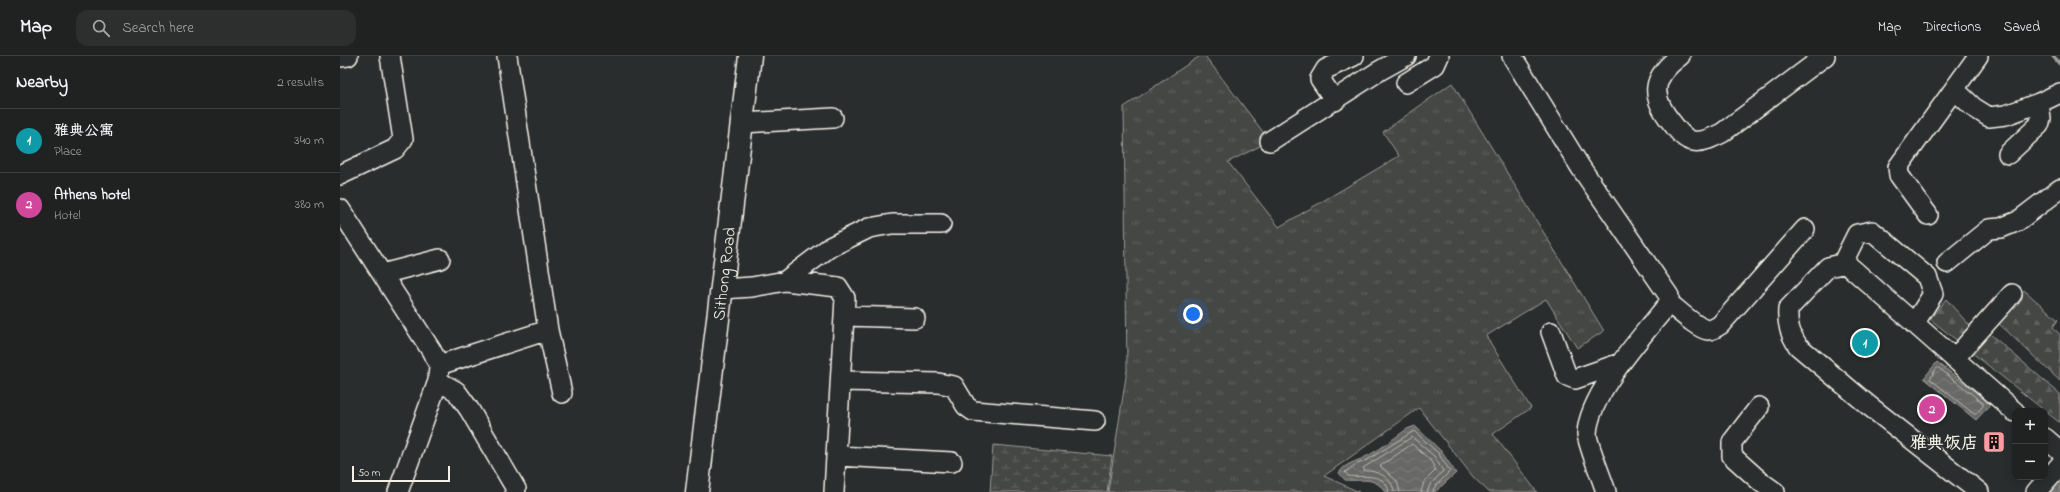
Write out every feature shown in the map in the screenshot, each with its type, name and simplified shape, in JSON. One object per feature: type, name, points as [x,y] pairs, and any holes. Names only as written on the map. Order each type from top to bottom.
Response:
[{"type":"main road","name":"Sithong Road","points":[[697,492],[750,56]]},
{"type":"street","points":[[340,58],[348,56]]},
{"type":"street","points":[[340,175],[396,149],[403,139],[390,56]]},
{"type":"street","points":[[507,56],[548,330],[562,392]]},
{"type":"street","points":[[1334,100],[1320,79],[1326,69],[1354,56]]},
{"type":"street","points":[[1270,141],[1379,71],[1406,56]]},
{"type":"street","points":[[1406,83],[1435,65],[1439,56]]},
{"type":"street","points":[[1512,56],[1581,168],[1665,287],[1669,296],[1668,304],[1621,363],[1595,405],[1587,435],[1606,492]]},
{"type":"street","points":[[1680,56],[1662,72],[1656,91],[1657,100],[1661,109],[1682,136],[1693,141],[1703,140],[1722,133],[1825,56]]},
{"type":"street","points":[[1928,215],[1899,175],[1898,167],[1978,56]]},
{"type":"street","points":[[1954,89],[1972,107],[1989,117],[2006,115],[2039,103],[2060,93]]},
{"type":"street","points":[[2008,154],[2039,125],[2041,119],[2039,103]]},
{"type":"street","points":[[742,124],[833,118]]},
{"type":"street","points":[[1947,263],[1989,229],[2001,228],[2018,221],[2060,189]]},
{"type":"street","points":[[340,209],[431,350],[438,373],[456,391],[469,409],[516,489],[515,492]]},
{"type":"street","points":[[785,281],[830,247],[869,228],[892,224],[941,224]]},
{"type":"street","points":[[1668,304],[1700,327],[1707,330],[1713,330],[1720,325],[1805,230]]},
{"type":"street","points":[[1842,264],[1857,234],[1872,231],[1927,276],[1933,294],[1914,324]]},
{"type":"street","points":[[382,274],[440,259]]},
{"type":"street","points":[[1979,492],[1868,405],[1798,346],[1792,337],[1787,322],[1788,309],[1828,267],[1842,264],[1849,266],[2012,409]]},
{"type":"street","points":[[722,289],[752,287],[785,281],[838,287],[845,298],[834,492]]},
{"type":"street","points":[[1954,359],[2012,294]]},
{"type":"street","points":[[845,316],[915,318]]},
{"type":"street","points":[[438,373],[548,330]]},
{"type":"street","points":[[1551,332],[1567,376],[1575,380],[1621,363]]},
{"type":"street","points":[[398,492],[438,373]]},
{"type":"street","points":[[841,381],[938,383],[954,386],[966,406],[974,411],[1095,421]]},
{"type":"street","points":[[1759,407],[1732,442],[1732,456],[1761,482],[1775,492]]},
{"type":"street","points":[[2048,441],[2060,451]]},
{"type":"street","points":[[837,456],[952,462]]},
{"type":"street","points":[[2036,492],[2060,465]]},
{"type":"green space","points":[[1200,56],[1205,56],[1270,141],[1228,162],[1279,227],[1399,156],[1383,132],[1452,83],[1604,331],[1577,348],[1546,299],[1486,336],[1531,408],[1493,434],[1537,492],[1489,492],[1474,478],[1419,408],[1324,476],[1359,492],[1108,492],[1127,370],[1124,107]]},
{"type":"green space","points":[[2024,290],[2058,320],[2053,327],[2060,335],[2060,381],[1995,320]]},
{"type":"green space","points":[[1946,299],[1970,326],[1975,321],[2060,394],[2060,423],[2048,413],[2048,408],[2041,408],[1930,319]]},
{"type":"green space","points":[[993,445],[1112,456],[1107,492],[990,492]]},
{"type":"water","points":[[1937,362],[1991,404],[1976,420],[1924,378]]},
{"type":"water","points":[[1415,426],[1441,451],[1456,473],[1435,492],[1386,492],[1372,481],[1345,480],[1339,473],[1347,465],[1371,454],[1407,429]]},
{"type":"water","points":[[2060,476],[2060,492],[2041,492]]},
{"type":"waterway","points":[[2053,56],[2060,64]]},
{"type":"place","name":"雅典公寓","points":[[1865,343]]},
{"type":"place","name":"Athens hotel","points":[[1932,409]]},
{"type":"place","name":"雅典饭店","points":[[1994,442]]}]
